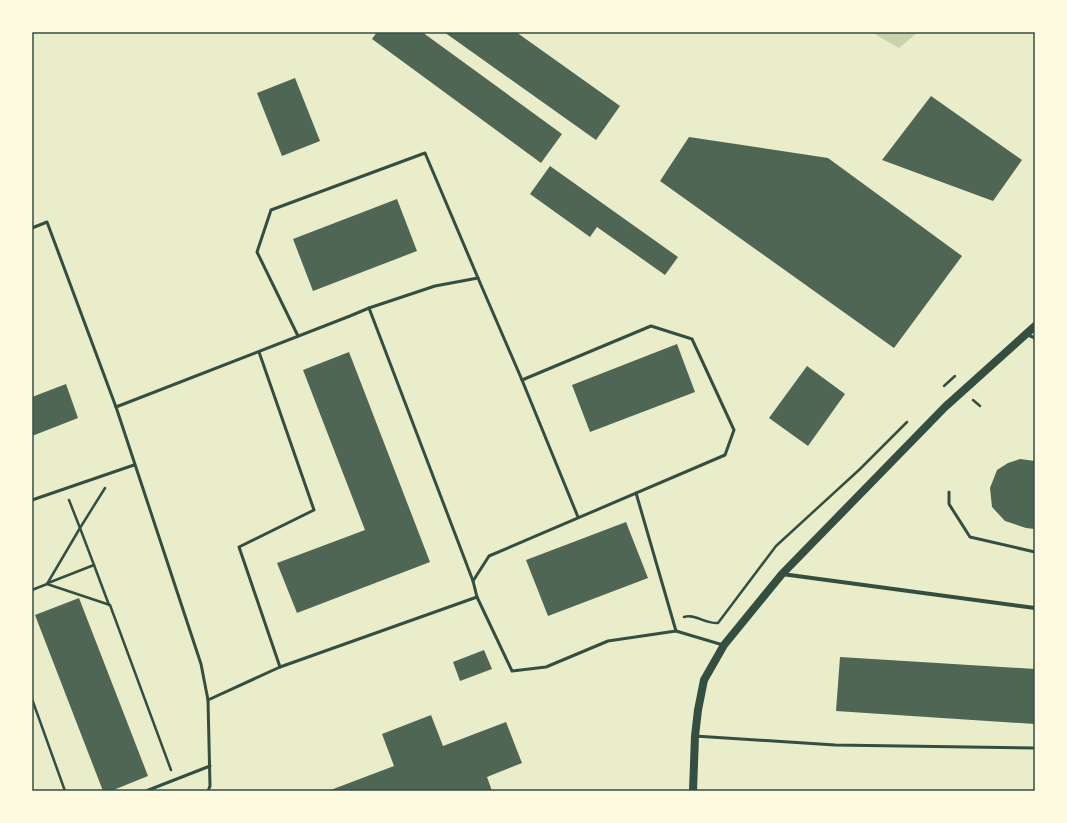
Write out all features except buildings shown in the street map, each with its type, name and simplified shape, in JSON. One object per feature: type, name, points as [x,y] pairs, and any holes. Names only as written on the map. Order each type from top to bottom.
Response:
[{"type":"main road","points":[[693,791],[695,736],[704,680],[724,645],[782,574],[945,407],[1035,326]]},
{"type":"street","points":[[782,574],[1035,608]]},
{"type":"lane","points":[[298,336],[257,252],[271,210],[425,153],[522,380],[578,517]]},
{"type":"lane","points":[[32,228],[47,222],[116,407],[201,664],[208,700],[210,766],[210,786],[208,791]]},
{"type":"lane","points":[[116,407],[369,308],[434,286],[478,278]]},
{"type":"lane","points":[[369,308],[473,581],[477,597],[512,672],[546,667],[608,640],[676,631],[724,645]]},
{"type":"lane","points":[[473,581],[489,556],[725,455],[734,430],[692,339],[652,326],[522,380]]},
{"type":"lane","points":[[1026,334],[1035,338]]},
{"type":"lane","points":[[259,352],[314,510],[239,547],[280,667]]},
{"type":"lane","points":[[32,500],[134,465]]},
{"type":"lane","points":[[949,492],[949,504],[970,537],[1035,552]]},
{"type":"lane","points":[[636,493],[676,631]]},
{"type":"lane","points":[[208,700],[280,667],[477,597]]},
{"type":"lane","points":[[695,736],[835,745],[1035,748]]},
{"type":"lane","points":[[146,791],[210,766]]},
{"type":"path","points":[[940,389],[955,376]]},
{"type":"path","points":[[673,620],[688,615],[711,624],[718,623],[776,546],[860,469],[908,421]]},
{"type":"path","points":[[47,584],[116,471]]},
{"type":"path","points":[[65,488],[175,780]]},
{"type":"path","points":[[32,590],[94,565]]},
{"type":"path","points":[[47,584],[110,605]]},
{"type":"path","points":[[32,699],[65,791]]},
{"type":"green space","points":[[871,32],[918,32],[899,48]]}]
